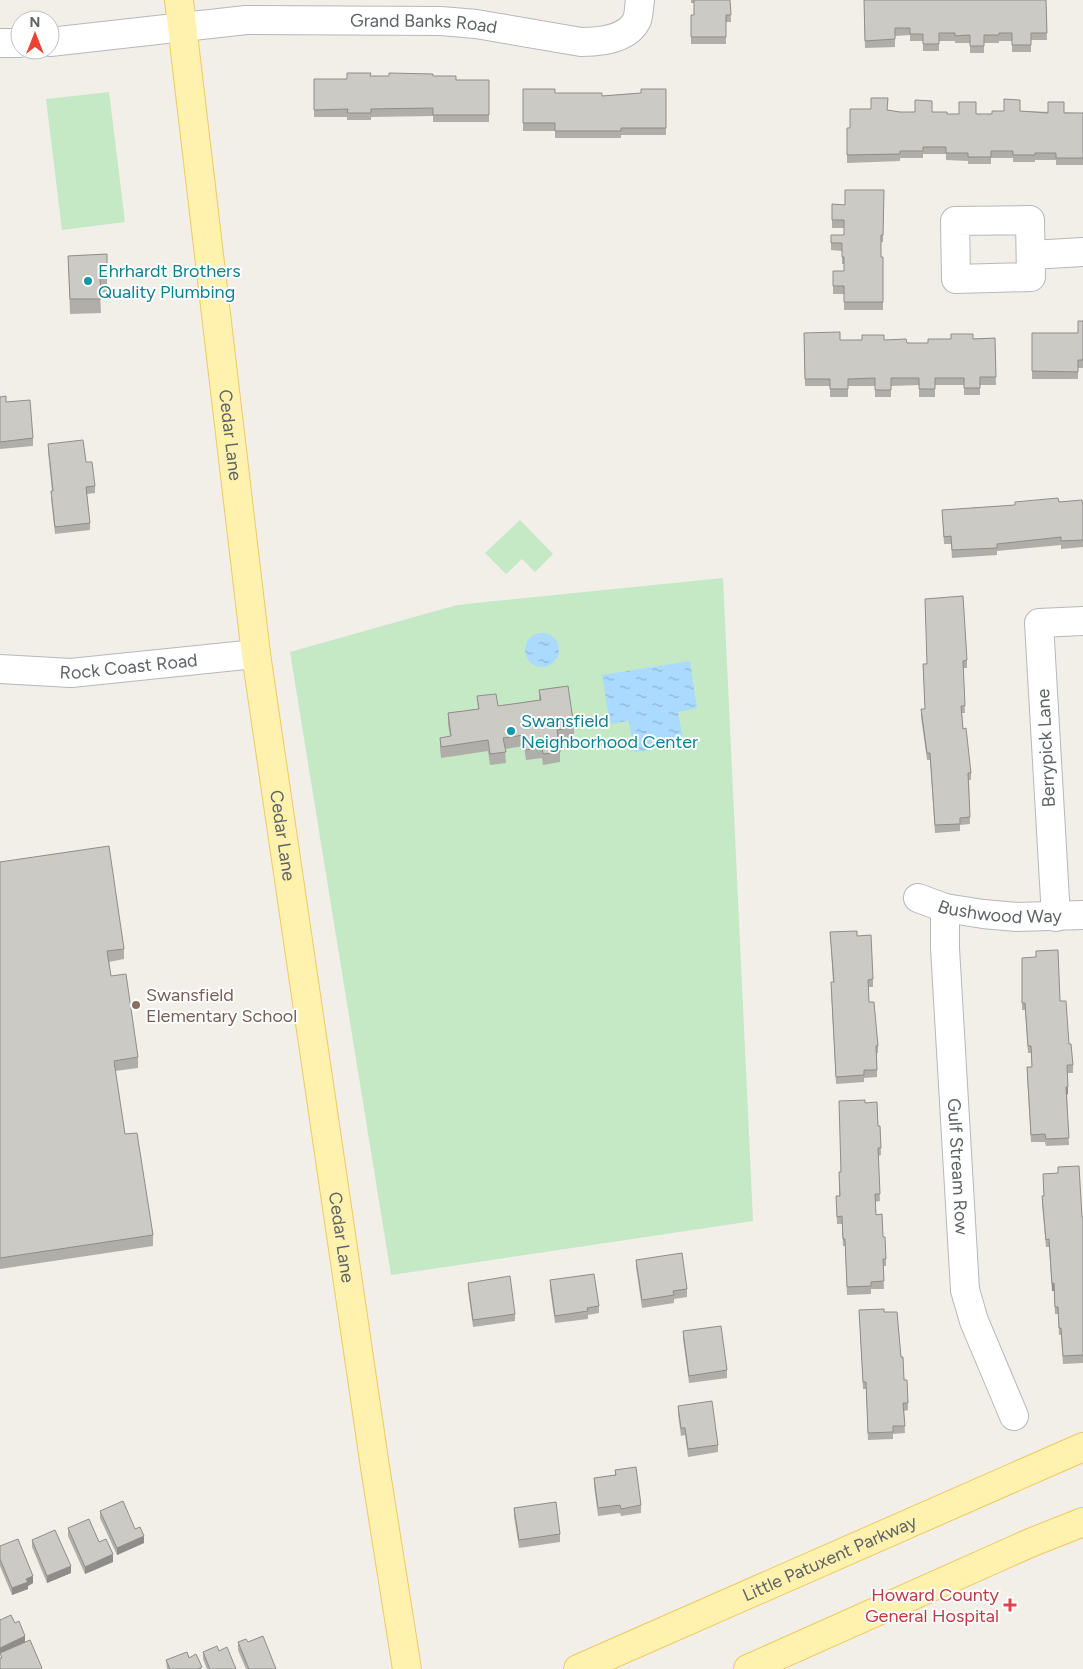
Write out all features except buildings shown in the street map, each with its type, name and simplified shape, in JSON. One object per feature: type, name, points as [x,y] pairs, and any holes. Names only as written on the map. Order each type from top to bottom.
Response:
[{"type":"main road","name":"Cedar Lane","points":[[181,13],[256,654],[375,1467],[407,1669]]},
{"type":"main road","name":"Little Patuxent Parkway","points":[[578,1669],[1083,1447]]},
{"type":"main road","points":[[748,1669],[1021,1547],[1083,1522]]},
{"type":"street","name":"Grand Banks Road","points":[[60,40],[181,13],[246,10],[476,24],[581,42],[598,42],[614,38],[627,31],[637,20],[640,0]]},
{"type":"street","points":[[1031,255],[1083,252]]},
{"type":"street","name":"Berrypick Lane","points":[[1056,917],[1038,623],[1083,621]]},
{"type":"street","name":"Rock Coast Road","points":[[0,669],[71,673],[256,654]]},
{"type":"street","name":"Bushwood Way","points":[[918,898],[945,908],[1009,916],[1056,917],[1083,915]]},
{"type":"street","name":"Gulf Stream Row","points":[[945,908],[945,948],[966,1290],[974,1320],[1014,1416]]},
{"type":"green space","points":[[109,92],[125,222],[62,230],[46,99]]},
{"type":"green space","points":[[520,520],[553,554],[535,572],[522,559],[506,574],[485,553]]},
{"type":"green space","points":[[723,578],[753,1221],[391,1275],[290,652],[457,605]]},
{"type":"water","points":[[542,633],[554,638],[559,650],[554,662],[542,667],[530,662],[525,650],[530,638]]},
{"type":"water","points":[[690,661],[697,708],[678,712],[684,745],[634,752],[629,721],[610,724],[602,675]]},
{"type":"place","name":"Ehrhardt Brothers Quality Plumbing","points":[[88,281]]},
{"type":"place","name":"Swansfield Neighborhood Center","points":[[511,731]]},
{"type":"place","name":"Swansfield Elementary School","points":[[136,1005]]},
{"type":"place","name":"Howard County General Hospital","points":[[1010,1605]]}]
